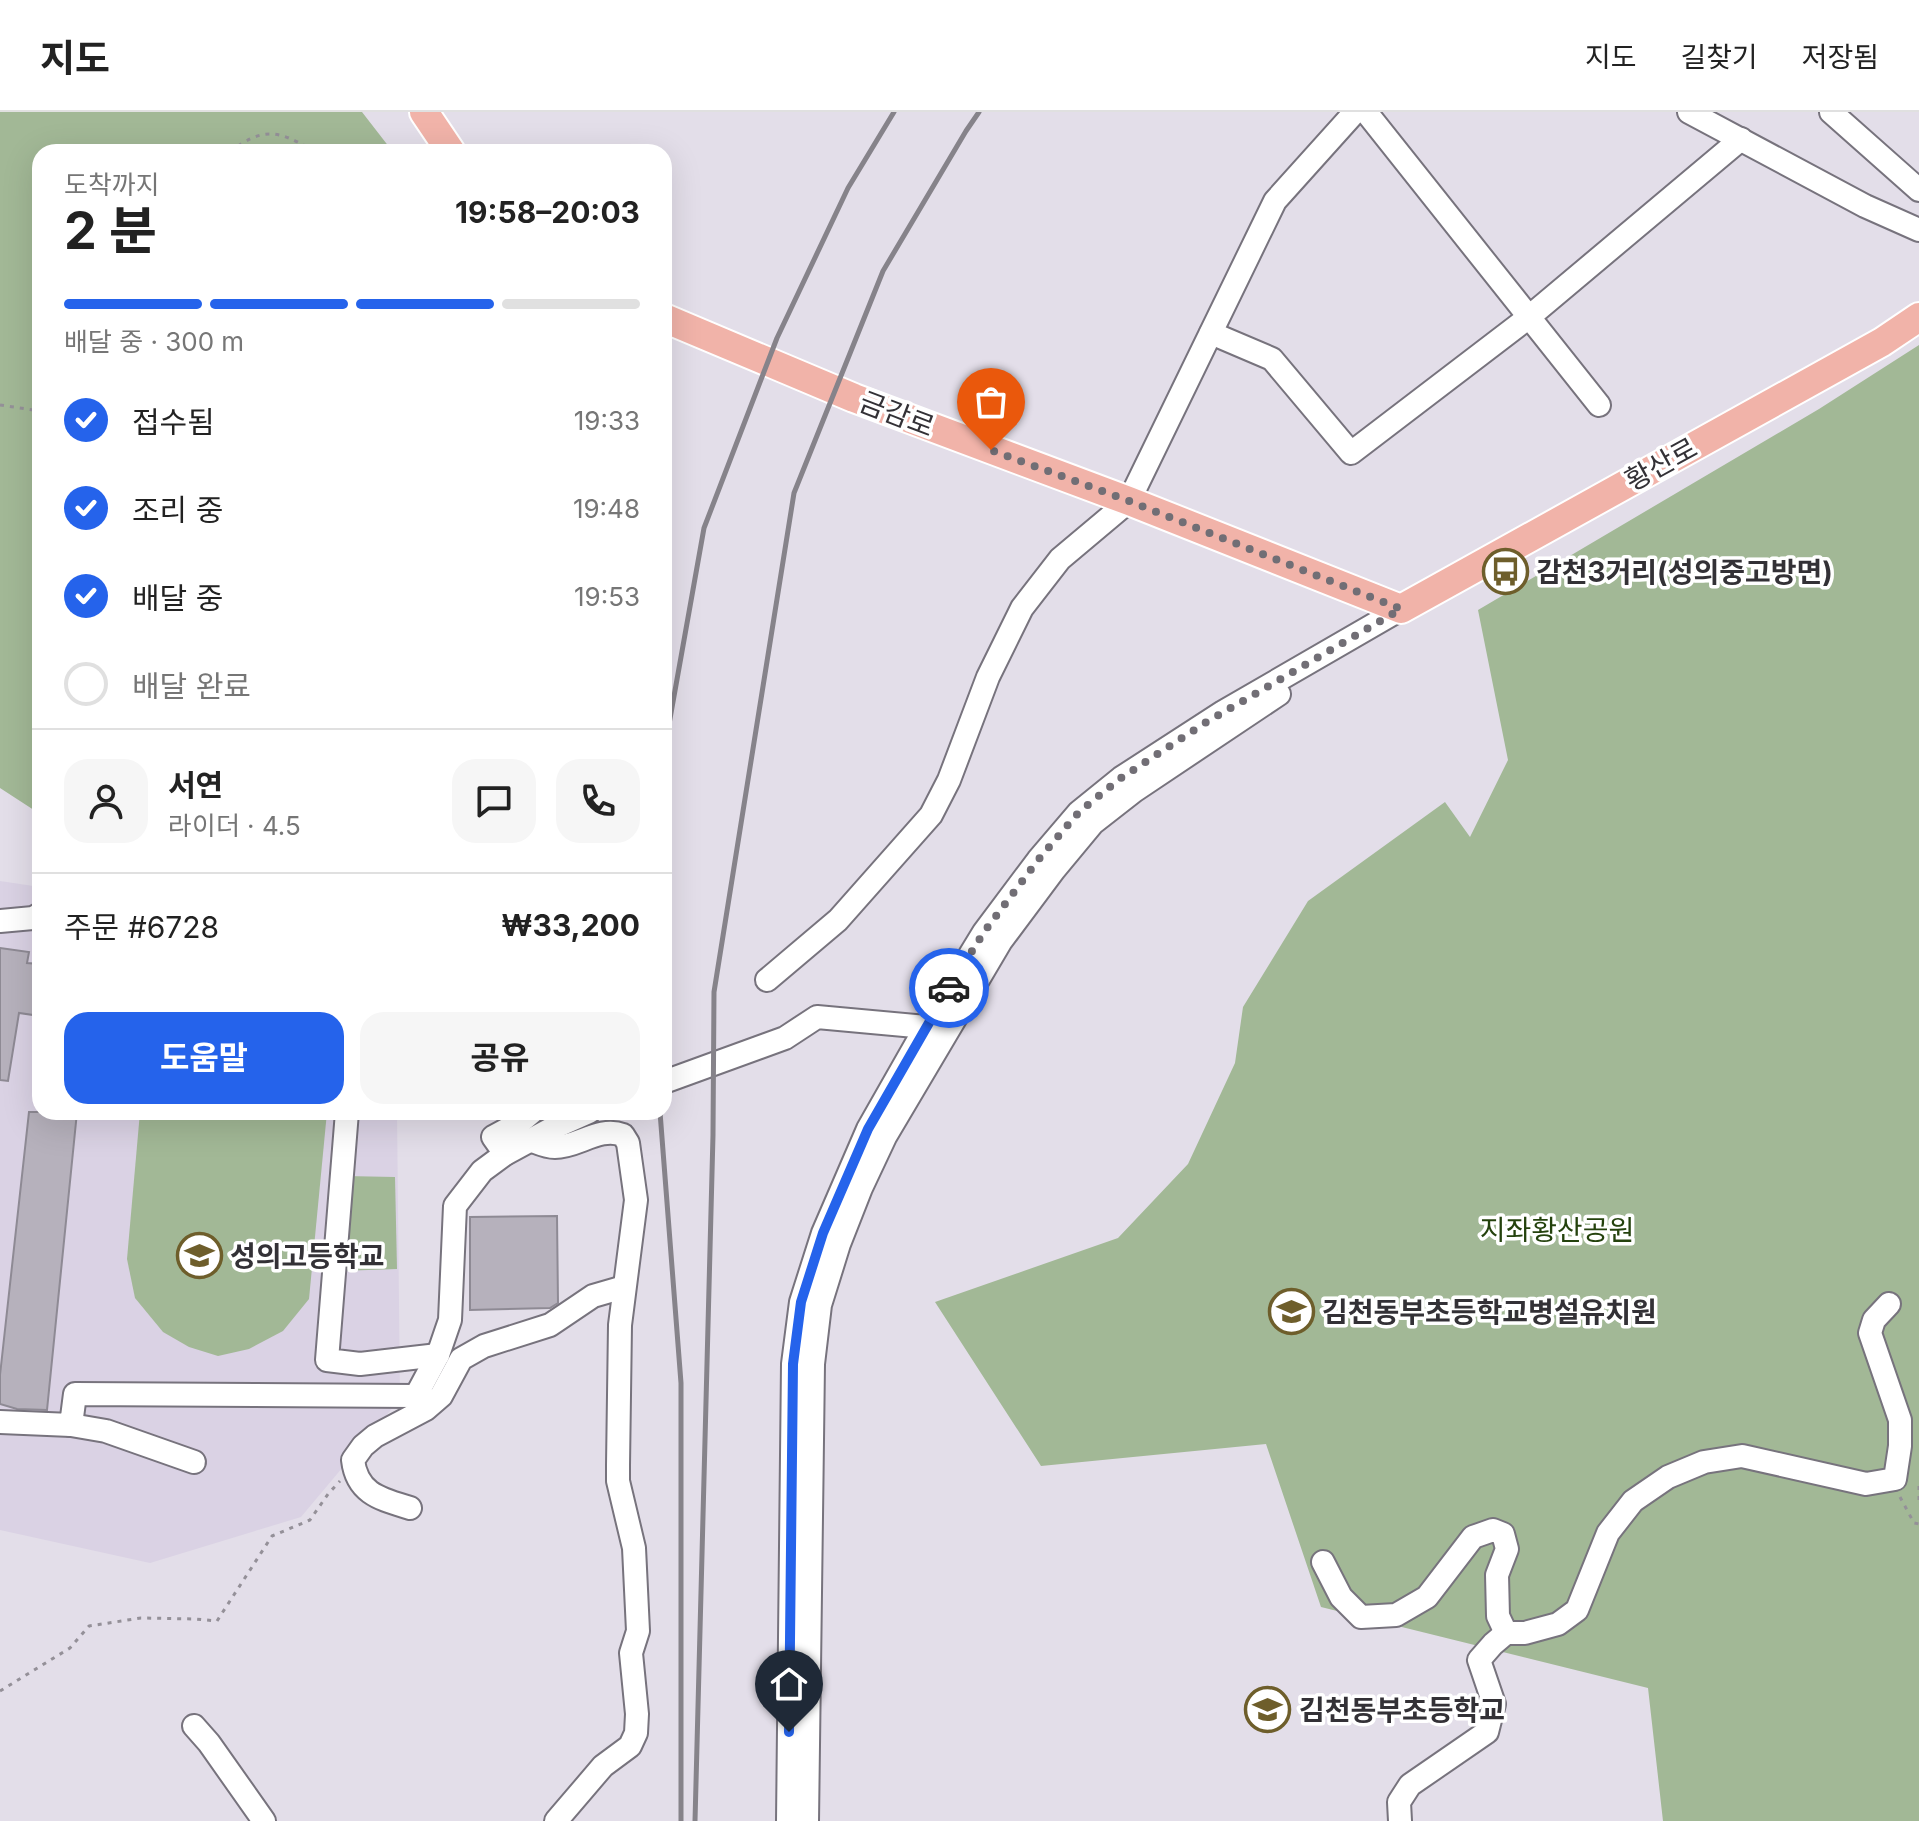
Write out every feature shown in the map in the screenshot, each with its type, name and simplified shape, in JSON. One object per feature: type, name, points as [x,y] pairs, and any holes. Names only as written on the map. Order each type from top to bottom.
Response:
[{"type":"main road","points":[[424,112],[446,144]]},
{"type":"main road","name":"황산로","points":[[1401,609],[1882,342],[1919,317]]},
{"type":"main road","name":"금감로","points":[[672,321],[854,398],[1129,501],[1401,609]]},
{"type":"street","points":[[767,980],[838,920],[931,815],[949,780],[988,677],[1022,608],[1060,559],[1129,501],[1275,201],[1355,112]]},
{"type":"street","points":[[1366,112],[1599,405]]},
{"type":"street","points":[[1689,112],[1865,206],[1919,230]]},
{"type":"street","points":[[1831,112],[1919,190]]},
{"type":"street","points":[[1211,333],[1272,359],[1351,453],[1529,317],[1741,139]]},
{"type":"street","name":"황산로","points":[[788,1821],[793,1364],[801,1302],[823,1233],[861,1144],[926,1027],[984,932],[1079,812],[1121,778],[1201,726],[1401,609]]},
{"type":"street","name":"황산로","points":[[807,1821],[813,1364],[820,1305],[839,1244],[885,1137],[1001,941],[1093,823],[1134,791],[1401,609]]},
{"type":"street","points":[[0,921],[32,918]]},
{"type":"street","points":[[672,1079],[785,1038],[817,1017],[926,1027]]},
{"type":"street","points":[[346,1120],[327,1360],[360,1364],[438,1355]]},
{"type":"street","points":[[505,1154],[493,1137],[523,1120]]},
{"type":"street","points":[[71,1425],[75,1394],[416,1396],[438,1355],[450,1320],[455,1206],[482,1171],[505,1154],[571,1120]]},
{"type":"street","points":[[530,1140],[558,1148],[603,1133],[615,1131],[623,1135],[628,1143],[636,1200],[618,1359],[618,1481],[634,1548],[638,1631],[631,1653],[636,1733],[630,1746],[603,1766],[556,1821]]},
{"type":"street","points":[[410,1508],[382,1500],[360,1483],[353,1460],[363,1446],[375,1436],[426,1409],[441,1396],[461,1359],[484,1346],[550,1325],[593,1296],[624,1287]]},
{"type":"street","points":[[1400,1821],[1399,1802],[1410,1785],[1487,1732],[1494,1704],[1479,1660],[1506,1633],[1525,1633],[1558,1624],[1577,1610],[1608,1533],[1633,1501],[1668,1477],[1704,1462],[1742,1456],[1866,1484],[1895,1479],[1900,1420],[1870,1333],[1874,1320],[1889,1304]]},
{"type":"street","points":[[0,1422],[71,1425],[106,1431],[194,1462]]},
{"type":"street","points":[[1323,1562],[1341,1597],[1361,1617],[1396,1615],[1427,1597],[1473,1537],[1493,1530],[1503,1534],[1507,1549],[1497,1575],[1498,1616],[1506,1633]]},
{"type":"street","points":[[194,1726],[264,1821]]},
{"type":"path","points":[[240,144],[249,137],[275,134],[302,144]]},
{"type":"path","points":[[0,405],[32,410]]},
{"type":"path","points":[[0,1691],[70,1648],[89,1626],[141,1618],[217,1621],[272,1536],[310,1520],[347,1474],[353,1460]]},
{"type":"path","points":[[1890,1480],[1914,1523],[1919,1524]]},
{"type":"path","points":[[1919,1486],[1919,1500]]},
{"type":"shaded area","name":"성의고등학교","points":[[0,881],[32,886],[32,1120],[397,1120],[400,1399],[301,1517],[150,1563],[0,1530]]},
{"type":"green space","points":[[0,112],[362,112],[387,144],[32,144],[32,809],[0,788]]},
{"type":"green space","name":"지좌황산공원","points":[[1919,345],[1919,1821],[1663,1821],[1648,1688],[1321,1607],[1266,1444],[1041,1466],[935,1302],[1118,1238],[1188,1164],[1235,1063],[1243,1007],[1308,901],[1445,802],[1470,837],[1508,760],[1478,610],[1819,409]]},
{"type":"green space","points":[[139,1120],[326,1120],[309,1299],[283,1331],[249,1349],[218,1356],[189,1347],[163,1332],[135,1298],[127,1259]]},
{"type":"green space","points":[[345,1176],[395,1177],[397,1269],[339,1271]]},
{"type":"building","points":[[0,948],[29,952],[27,963],[32,963],[32,1015],[19,1013],[8,1081],[0,1080]]},
{"type":"building","points":[[29,1112],[32,1112],[32,1120],[76,1120],[47,1410],[17,1409],[0,1404],[0,1375]]},
{"type":"building","points":[[557,1216],[558,1303],[550,1308],[470,1310],[470,1217]]},
{"type":"railway","points":[[672,707],[704,528],[777,338],[848,188],[894,112]]},
{"type":"railway","points":[[695,1821],[714,992],[794,493],[883,271],[979,112]]},
{"type":"railway","points":[[661,1120],[681,1383],[681,1821]]},
{"type":"way so far","points":[[949,988],[984,932],[1079,812],[1121,778],[1205,723],[1401,609],[991,450]]},
{"type":"place","name":"감천3거리(성의중고방면)","points":[[1505,572]]},
{"type":"place","name":"성의고등학교","points":[[199,1256]]},
{"type":"place","name":"김천동부초등학교병설유치원","points":[[1291,1312]]},
{"type":"place","name":"김천동부초등학교","points":[[1268,1710]]},
{"type":"route","points":[[789,1732],[793,1364],[801,1302],[823,1233],[868,1129],[949,988]]}]
